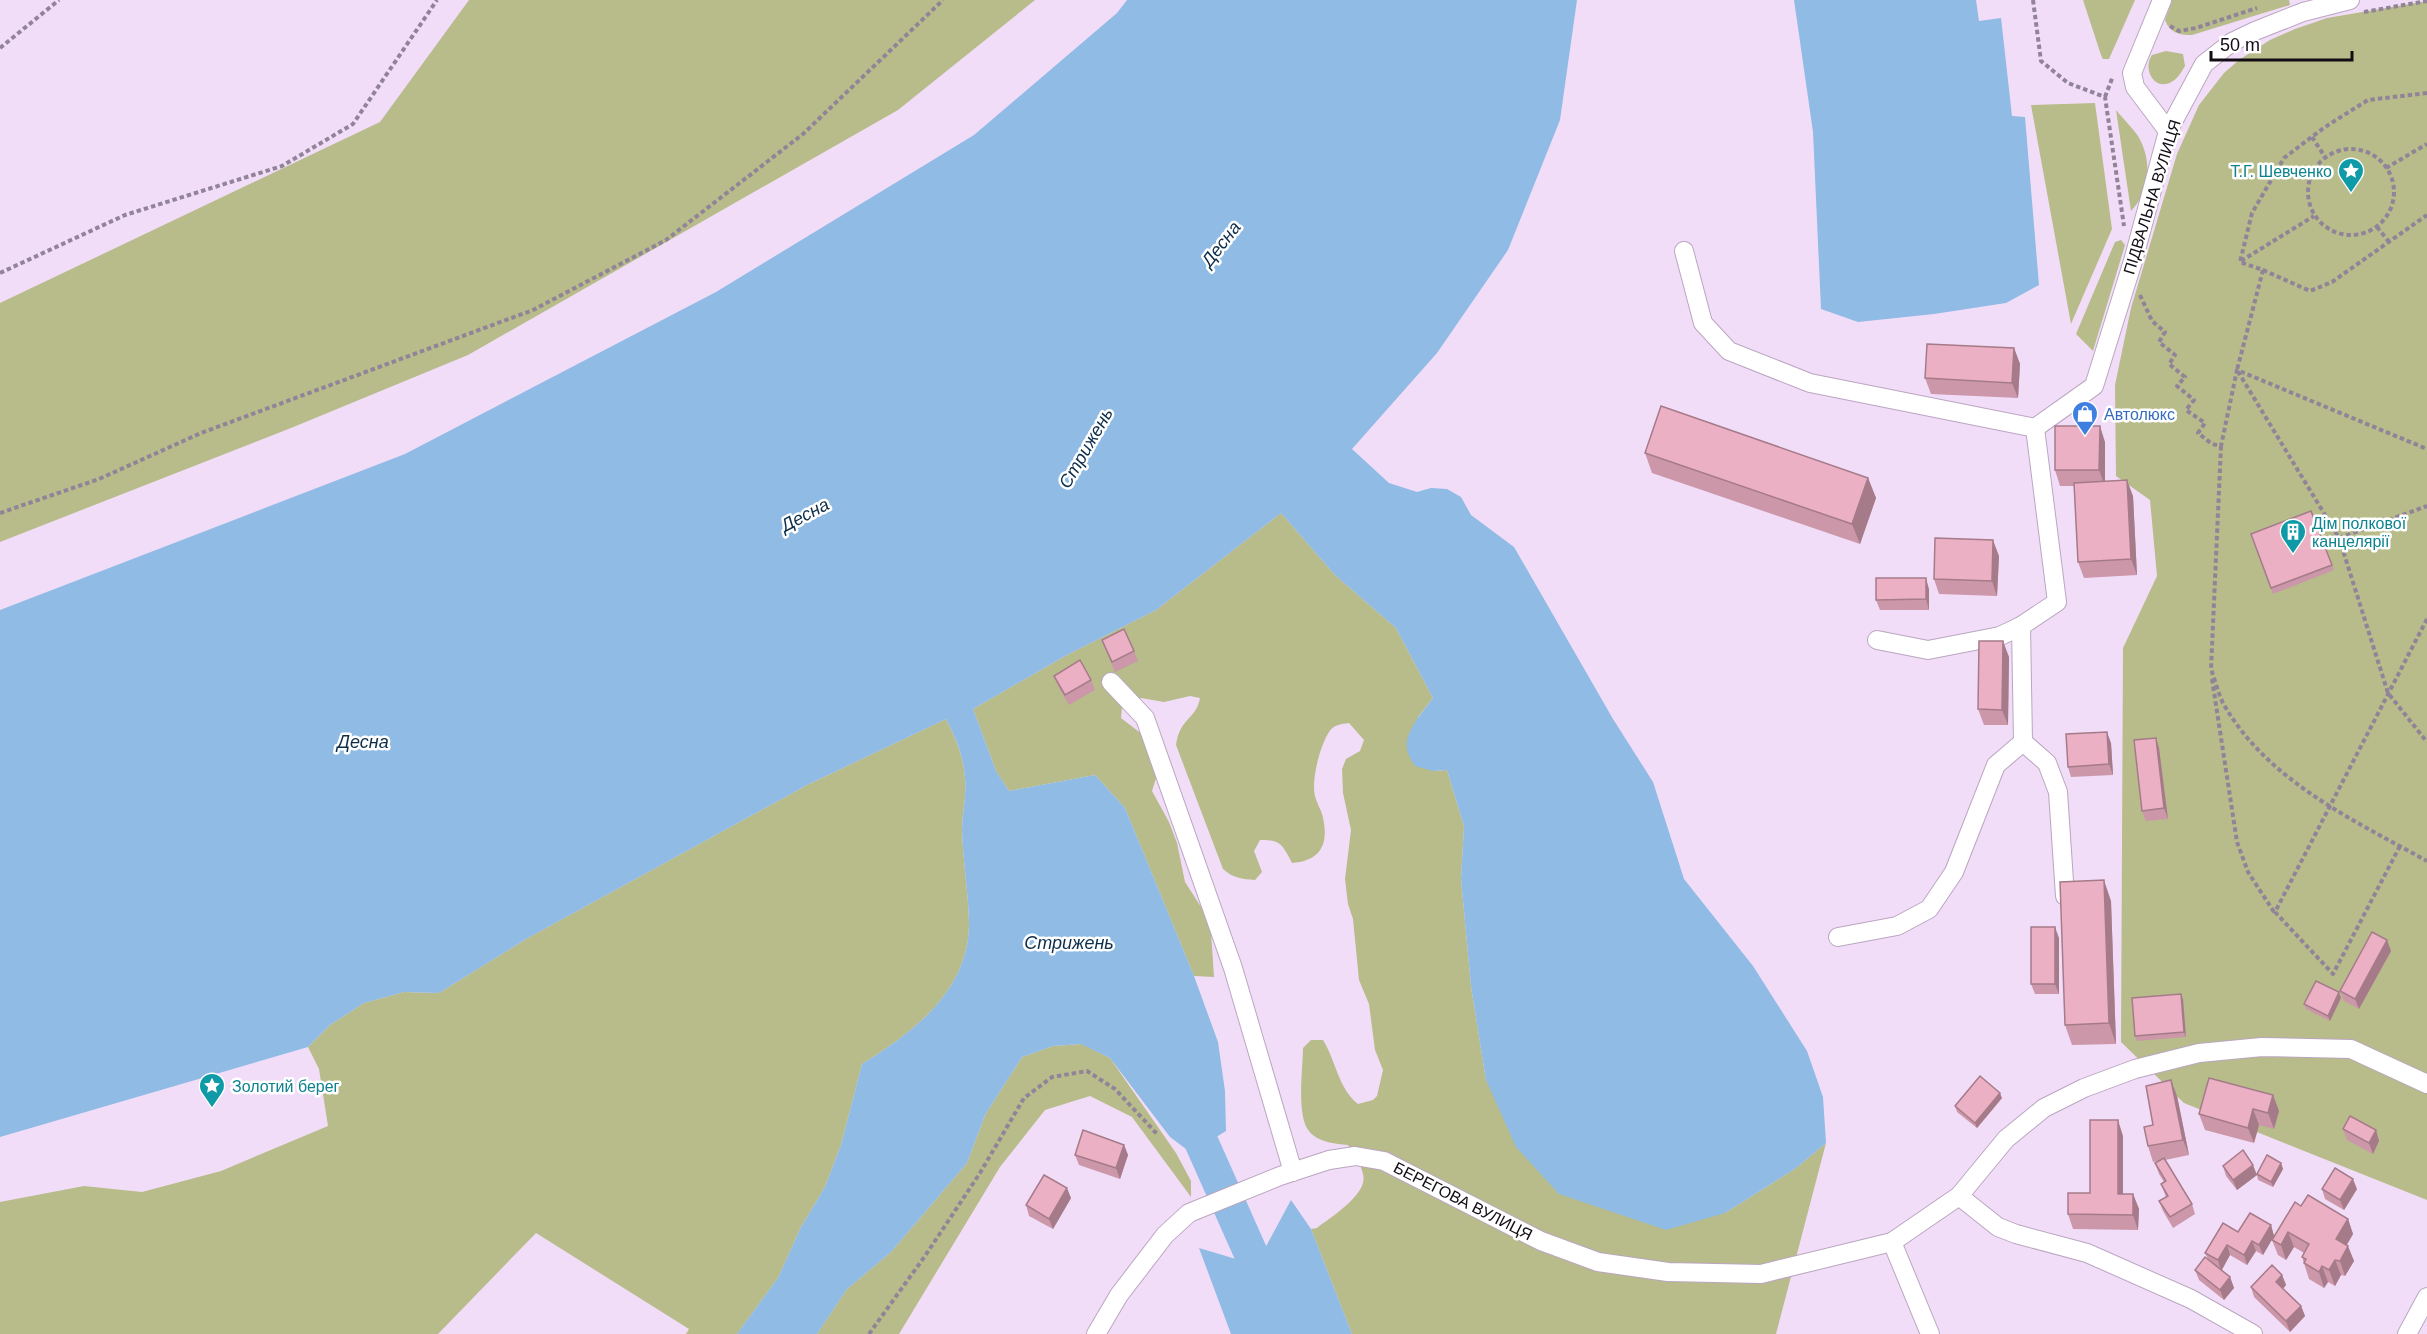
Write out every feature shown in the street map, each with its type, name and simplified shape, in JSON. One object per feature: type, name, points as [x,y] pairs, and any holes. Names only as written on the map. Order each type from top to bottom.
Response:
[{"type":"street","points":[[2162,0],[2132,73],[2134,87],[2168,131]]},
{"type":"street","name":"ПІДВАЛЬНА ВУЛИЦЯ","points":[[2035,428],[2094,386],[2133,261],[2168,131],[2204,64],[2232,42],[2303,12],[2354,6]]},
{"type":"street","points":[[1684,251],[1703,323],[1729,351],[1810,382],[2035,428],[2057,602],[2000,636],[1928,650],[1877,640]]},
{"type":"street","points":[[2020,626],[2023,742],[2047,763],[2058,792],[2065,896]]},
{"type":"street","points":[[1112,682],[1145,718],[1233,968],[1286,1174]]},
{"type":"street","points":[[1838,937],[1897,926],[1929,909],[1954,872],[1996,765],[2023,742]]},
{"type":"street","points":[[1930,1334],[1892,1242],[1959,1196],[2006,1139],[2044,1108],[2084,1088],[2125,1073],[2199,1053],[2262,1047],[2351,1049],[2427,1084]]},
{"type":"street","name":"БЕРЕГОВА ВУЛИЦЯ","points":[[1096,1334],[1119,1295],[1158,1244],[1189,1213],[1286,1174],[1329,1160],[1355,1156],[1384,1161],[1541,1241],[1599,1263],[1668,1272],[1761,1274],[1892,1242]]},
{"type":"street","points":[[1959,1196],[1998,1227],[2087,1253],[2191,1299],[2253,1334]]},
{"type":"street","points":[[2406,1334],[2427,1298]]},
{"type":"path","points":[[0,48],[59,0]]},
{"type":"path","points":[[0,273],[125,215],[282,166],[353,124],[437,0]]},
{"type":"path","points":[[0,513],[99,479],[201,433],[533,310],[666,240],[803,134],[943,0]]},
{"type":"path","points":[[2033,0],[2041,61],[2068,83],[2105,97]]},
{"type":"path","points":[[2354,6],[2427,1]]},
{"type":"path","points":[[2153,19],[2179,31],[2196,28],[2267,5]]},
{"type":"path","points":[[2117,65],[2105,97],[2125,230]]},
{"type":"path","points":[[2240,262],[2252,213],[2284,158],[2312,136],[2368,100],[2427,93]]},
{"type":"path","points":[[2312,136],[2325,157]]},
{"type":"path","points":[[2386,168],[2427,144]]},
{"type":"path","points":[[2354,149],[2368,152],[2381,161],[2386,168],[2394,187],[2393,202],[2388,216],[2377,227],[2365,234],[2352,236],[2338,234],[2325,228],[2314,216],[2309,206],[2307,192],[2309,179],[2315,167],[2325,157],[2339,150],[2354,149]]},
{"type":"path","points":[[2240,262],[2310,291],[2332,282],[2427,215]]},
{"type":"path","points":[[2240,262],[2314,216]]},
{"type":"path","points":[[2377,227],[2389,242]]},
{"type":"path","points":[[2262,270],[2236,370],[2221,446],[2211,669],[2237,842],[2248,872],[2275,912],[2332,974],[2400,846]]},
{"type":"path","points":[[2138,290],[2152,321],[2165,332],[2159,342],[2175,355],[2169,364],[2185,377],[2177,386],[2194,400],[2186,410],[2205,423],[2198,433],[2212,444],[2221,446]]},
{"type":"path","points":[[2236,370],[2427,449]]},
{"type":"path","points":[[2236,370],[2339,538],[2388,693],[2427,742]]},
{"type":"path","points":[[2339,538],[2427,506]]},
{"type":"path","points":[[2275,912],[2427,619]]},
{"type":"path","points":[[2211,669],[2222,702],[2241,731],[2261,754],[2296,784],[2330,806],[2427,861]]},
{"type":"path","points":[[868,1334],[925,1256],[980,1173],[1024,1098],[1052,1077],[1087,1071],[1115,1089],[1158,1135]]},
{"type":"green space","points":[[469,0],[1035,0],[898,110],[468,355],[291,428],[0,542],[0,303],[380,122]]},
{"type":"green space","points":[[2083,0],[2135,0],[2109,59],[2103,59],[2101,55]]},
{"type":"green space","points":[[2172,0],[2289,0],[2290,5],[2187,35],[2172,30],[2165,20]]},
{"type":"green space","points":[[2427,1],[2427,1200],[2184,1103],[2121,1042],[2123,648],[2157,576],[2150,500],[2116,476],[2115,385],[2131,308],[2177,154],[2199,105],[2224,73],[2239,60],[2270,40],[2295,29],[2327,18]]},
{"type":"green space","points":[[2166,51],[2183,54],[2185,66],[2175,80],[2161,84],[2152,78],[2149,61],[2152,55]]},
{"type":"green space","points":[[2095,103],[2112,229],[2071,324],[2031,105]]},
{"type":"green space","points":[[2116,110],[2138,136],[2146,155],[2146,185],[2138,203],[2131,211]]},
{"type":"green space","points":[[2121,240],[2125,245],[2093,351],[2076,334],[2115,242]]},
{"type":"green space","points":[[1281,513],[1335,575],[1396,628],[1433,698],[1418,717],[1433,771],[1447,770],[1464,826],[1461,879],[1471,986],[1486,1080],[1725,1213],[1796,1168],[1826,1143],[1776,1334],[1352,1334],[1311,1229],[1317,1228],[1355,1197],[1363,1182],[1363,1174],[1348,1145],[1322,1140],[1309,1131],[1303,1115],[1301,1091],[1303,1048],[1311,1040],[1323,1040],[1346,1090],[1358,1104],[1373,1100],[1377,1096],[1383,1070],[1375,1050],[1369,1004],[1359,980],[1353,919],[1348,904],[1345,879],[1351,830],[1343,793],[1342,769],[1346,759],[1360,751],[1364,740],[1349,723],[1346,723],[1333,728],[1322,746],[1317,763],[1314,789],[1322,815],[1325,836],[1316,855],[1302,862],[1292,863],[1277,842],[1260,840],[1254,851],[1262,872],[1255,880],[1246,879],[1234,876],[1223,869],[1176,745],[1181,729],[1195,711],[1200,698],[1190,696],[1164,702],[1141,698],[1122,707],[1121,718],[1147,738],[1159,769],[1152,791],[1169,822],[1177,843],[1185,882],[1203,910],[1211,932],[1214,977],[1194,976],[1125,808],[1095,775],[1009,791],[996,771],[973,709],[1065,656],[1156,610]]},
{"type":"green space","points":[[946,719],[961,756],[965,785],[962,830],[969,921],[967,946],[960,968],[950,988],[936,1006],[901,1037],[862,1064],[841,1145],[825,1187],[801,1227],[778,1278],[737,1334],[686,1334],[689,1329],[536,1233],[438,1334],[0,1334],[0,1202],[84,1186],[142,1192],[221,1171],[328,1126],[319,1069],[308,1047],[330,1025],[364,1003],[404,992],[439,993],[526,939],[807,785]]},
{"type":"green space","points":[[1082,1044],[1110,1058],[1176,1153],[1191,1181],[1191,1197],[1132,1117],[1090,1096],[1045,1110],[1000,1167],[899,1334],[817,1334],[847,1289],[891,1252],[967,1163],[985,1115],[1022,1057],[1053,1046]]},
{"type":"water","name":"Десна","points":[[1127,0],[1577,0],[1560,120],[1508,250],[1437,353],[1352,449],[1389,483],[1417,492],[1431,488],[1447,489],[1461,497],[1471,515],[1514,547],[1613,719],[1653,782],[1684,879],[1753,966],[1807,1051],[1823,1097],[1826,1143],[1796,1168],[1725,1213],[1666,1230],[1559,1194],[1516,1147],[1486,1080],[1471,986],[1461,879],[1464,826],[1447,770],[1433,771],[1415,766],[1407,746],[1410,731],[1433,698],[1396,628],[1335,575],[1281,513],[1156,610],[1065,656],[973,709],[996,771],[1009,791],[1095,775],[1125,808],[1194,976],[1218,1042],[1225,1091],[1226,1131],[1203,1145],[1186,1149],[1170,1137],[1110,1058],[1081,1044],[1053,1046],[1022,1057],[985,1115],[967,1163],[891,1252],[847,1289],[817,1334],[737,1334],[778,1278],[801,1227],[825,1187],[841,1145],[862,1064],[901,1037],[936,1006],[950,988],[960,968],[967,946],[969,921],[962,830],[965,785],[961,755],[946,719],[807,785],[526,939],[439,993],[404,992],[364,1003],[330,1025],[308,1047],[0,1137],[0,610],[405,454],[716,292],[974,135],[1117,13]]},
{"type":"water","points":[[1794,0],[1976,0],[1979,21],[2001,18],[2012,116],[2025,117],[2039,285],[2006,303],[1934,314],[1858,322],[1821,309],[1813,132]]},
{"type":"water","points":[[1291,1200],[1311,1229],[1352,1334],[1231,1334],[1199,1248],[1256,1265]]},
{"type":"building","points":[[1927,344],[2014,348],[2012,383],[1925,378]]},
{"type":"building","points":[[1661,406],[1868,478],[1852,524],[1645,453]]},
{"type":"building","points":[[2055,426],[2100,426],[2099,470],[2055,470]]},
{"type":"building","points":[[2127,480],[2131,559],[2078,562],[2074,483]]},
{"type":"building","name":"Дім полкової канцелярії","points":[[2311,511],[2332,565],[2271,588],[2251,534]]},
{"type":"building","points":[[1935,538],[1993,540],[1992,581],[1934,579]]},
{"type":"building","points":[[1876,578],[1926,578],[1926,599],[1876,600]]},
{"type":"building","points":[[1124,629],[1134,651],[1112,662],[1102,640]]},
{"type":"building","points":[[1979,641],[2003,641],[2002,710],[1978,709]]},
{"type":"building","points":[[1080,660],[1091,680],[1065,695],[1054,676]]},
{"type":"building","points":[[2107,732],[2109,764],[2068,767],[2066,734]]},
{"type":"building","points":[[2156,738],[2164,808],[2142,811],[2134,740]]},
{"type":"building","points":[[2104,880],[2109,1023],[2065,1025],[2060,882]]},
{"type":"building","points":[[2031,927],[2055,927],[2055,984],[2031,984]]},
{"type":"building","points":[[2372,932],[2387,940],[2355,999],[2340,991]]},
{"type":"building","points":[[2316,981],[2339,992],[2328,1016],[2304,1004]]},
{"type":"building","points":[[2181,994],[2184,1032],[2135,1036],[2132,998]]},
{"type":"building","points":[[1980,1076],[2000,1093],[1975,1123],[1955,1106]]},
{"type":"building","points":[[2209,1078],[2273,1095],[2268,1113],[2253,1109],[2248,1128],[2199,1114]]},
{"type":"building","points":[[2171,1080],[2183,1140],[2148,1146],[2144,1127],[2153,1125],[2146,1086]]},
{"type":"building","points":[[2350,1116],[2376,1130],[2369,1143],[2343,1129]]},
{"type":"building","points":[[2090,1120],[2118,1120],[2118,1194],[2133,1194],[2133,1215],[2068,1214],[2068,1193],[2090,1193]]},
{"type":"building","points":[[1083,1130],[1124,1145],[1116,1168],[1075,1155]]},
{"type":"building","points":[[2243,1150],[2253,1165],[2233,1180],[2223,1166]]},
{"type":"building","points":[[2267,1155],[2281,1163],[2271,1182],[2257,1174]]},
{"type":"building","points":[[2164,1158],[2192,1204],[2170,1217],[2159,1201],[2168,1196],[2161,1184],[2166,1181],[2155,1163]]},
{"type":"building","points":[[2335,1168],[2353,1179],[2340,1200],[2322,1189]]},
{"type":"building","points":[[1044,1175],[1067,1188],[1049,1219],[1026,1205]]},
{"type":"building","points":[[2308,1195],[2348,1219],[2336,1239],[2348,1246],[2340,1261],[2335,1260],[2329,1270],[2322,1266],[2319,1272],[2304,1263],[2306,1259],[2302,1257],[2309,1244],[2288,1232],[2281,1245],[2272,1240],[2295,1202],[2301,1206]]},
{"type":"building","points":[[2250,1213],[2271,1225],[2259,1245],[2252,1241],[2244,1255],[2227,1245],[2218,1260],[2205,1253],[2223,1223],[2238,1232]]},
{"type":"building","points":[[2205,1257],[2230,1277],[2220,1290],[2195,1270]]},
{"type":"building","points":[[2272,1265],[2282,1275],[2276,1282],[2301,1306],[2286,1321],[2251,1287]]},
{"type":"waterway","name":"Стрижень","points":[[1183,1101],[1256,1265],[1280,1334]]},
{"type":"place","name":"Т.Г. Шевченко","points":[[2351,194]]},
{"type":"place","name":"Автолюкс","points":[[2085,437]]},
{"type":"place","name":"Дім полкової канцелярії","points":[[2293,555]]},
{"type":"place","name":"Золотий берег","points":[[212,1109]]}]
